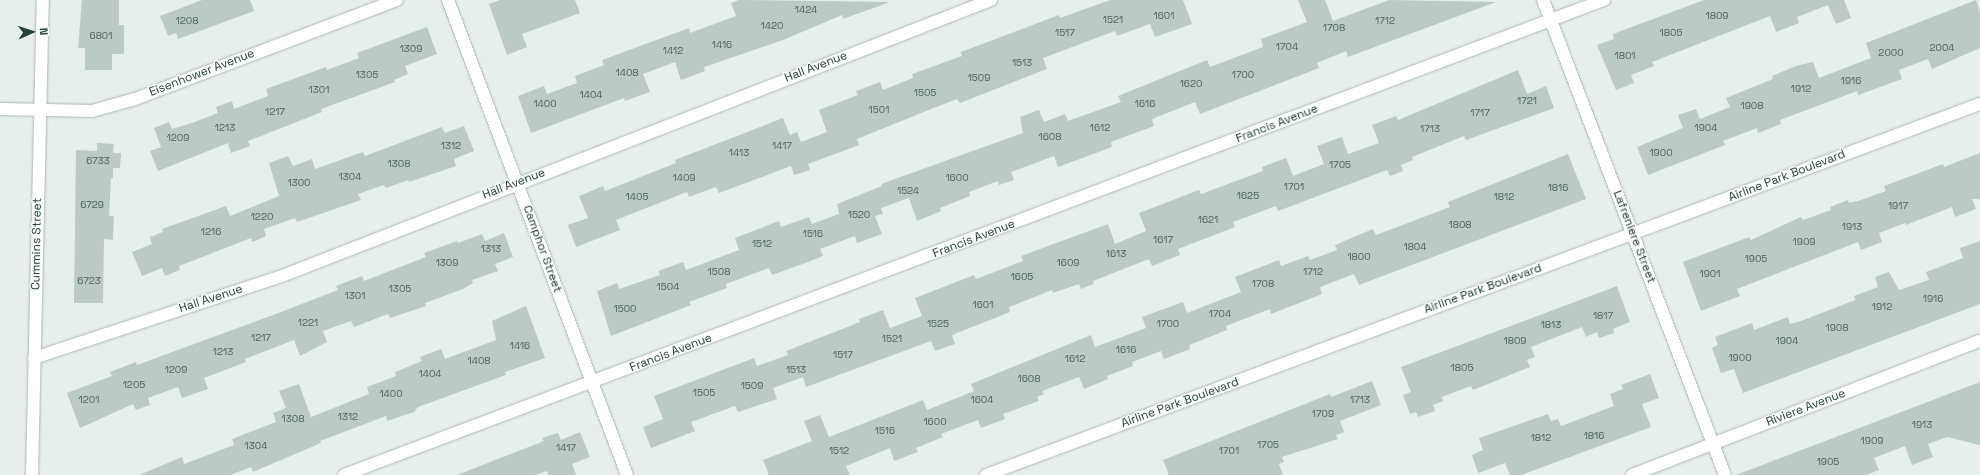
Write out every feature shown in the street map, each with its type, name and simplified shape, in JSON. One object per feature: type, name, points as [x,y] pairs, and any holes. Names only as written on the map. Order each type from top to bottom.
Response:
[{"type":"street","name":"Eisenhower Avenue","points":[[0,109],[92,111],[135,99],[397,0]]},
{"type":"street","name":"Camphor Street","points":[[448,0],[518,182],[627,475]]},
{"type":"street","name":"Hall Avenue","points":[[34,358],[282,276],[518,182],[991,0]]},
{"type":"street","name":"Lafreniere Street","points":[[1543,0],[1724,475]]},
{"type":"street","name":"Francis Avenue","points":[[344,475],[592,383],[1604,0]]},
{"type":"street","name":"Cummins Street","points":[[32,475],[42,6]]},
{"type":"street","name":"Airline Park Boulevard","points":[[986,475],[1980,104]]},
{"type":"street","name":"Riviere Avenue","points":[[1632,475],[1980,341]]},
{"type":"building","points":[[82,0],[119,0],[119,25],[124,25],[124,54],[112,54],[112,70],[85,70],[85,48],[78,48]]},
{"type":"building","points":[[202,0],[250,0],[254,11],[178,39],[176,33],[168,36],[160,16]]},
{"type":"building","points":[[500,0],[575,0],[580,13],[522,34],[527,47],[507,55],[489,4]]},
{"type":"building","points":[[739,0],[890,2],[843,19],[842,15],[783,40],[704,67],[705,71],[681,80],[675,62],[643,74],[650,92],[625,101],[624,98],[531,133],[518,96],[544,86],[547,94],[577,83],[575,76],[604,65],[602,60],[689,28],[690,33],[736,16],[731,3]]},
{"type":"building","points":[[1110,0],[1183,0],[1192,24],[1155,37],[1150,24],[1117,36],[1115,31],[1043,58],[1047,69],[960,103],[957,99],[857,139],[859,145],[808,164],[810,170],[794,175],[791,166],[719,193],[716,187],[689,197],[687,192],[616,220],[620,230],[576,247],[568,225],[588,218],[579,196],[603,186],[605,191],[676,163],[675,160],[783,118],[790,135],[797,132],[801,142],[827,132],[819,110],[858,95],[856,91],[880,82],[883,90],[913,78],[912,74],[962,56],[961,52],[1059,15],[1060,18]]},
{"type":"building","points":[[1298,0],[1325,0],[1333,21],[1389,0],[1496,2],[1348,57],[1346,51],[1317,63],[1319,68],[1200,114],[1195,102],[1152,119],[1154,126],[1111,142],[1112,147],[1058,167],[1054,156],[1011,172],[1014,180],[999,185],[998,181],[969,192],[970,196],[940,208],[941,211],[917,221],[909,198],[881,208],[883,214],[875,216],[882,234],[857,243],[855,236],[820,249],[823,256],[808,262],[772,275],[769,268],[726,284],[727,288],[689,302],[691,305],[611,336],[597,291],[617,283],[619,289],[660,275],[658,271],[683,262],[686,270],[739,250],[735,238],[779,221],[781,227],[809,217],[812,224],[839,214],[837,204],[882,186],[881,184],[1023,133],[1020,117],[1039,110],[1044,122],[1065,114],[1068,121],[1121,102],[1118,96],[1207,60],[1210,67],[1263,47],[1261,39],[1307,22]]},
{"type":"building","points":[[1704,0],[1844,0],[1851,18],[1836,24],[1828,5],[1797,17],[1799,23],[1776,32],[1770,16],[1652,62],[1654,66],[1631,75],[1634,83],[1616,90],[1597,45],[1614,39],[1613,34]]},
{"type":"building","points":[[1976,0],[1980,12],[1980,48],[1932,69],[1928,59],[1899,70],[1902,79],[1858,95],[1857,91],[1780,120],[1781,124],[1758,133],[1757,128],[1723,141],[1725,145],[1648,175],[1637,147],[1683,128],[1678,115],[1696,109],[1700,119],[1730,107],[1726,98],[1773,79],[1772,76],[1796,66],[1813,62],[1819,78],[1871,58],[1866,43]]},
{"type":"building","points":[[427,27],[437,54],[405,66],[408,74],[394,80],[395,82],[321,109],[322,112],[248,141],[250,146],[231,153],[228,143],[158,171],[150,151],[161,147],[154,128],[169,122],[172,129],[192,123],[218,113],[216,107],[232,101],[234,109],[268,96],[266,89],[326,67],[327,70],[359,58],[357,53]]},
{"type":"building","points":[[1518,70],[1527,94],[1546,86],[1554,108],[1466,140],[1464,136],[1412,157],[1413,160],[1401,165],[1403,171],[1390,176],[1387,170],[1278,211],[1276,206],[1233,222],[1235,227],[1178,249],[1180,255],[1152,266],[1149,259],[1093,281],[1094,284],[1081,289],[1079,284],[1053,293],[1052,290],[1009,307],[1010,312],[952,335],[955,344],[935,351],[931,341],[806,387],[803,377],[773,388],[777,399],[738,412],[735,406],[691,422],[695,431],[651,448],[643,427],[663,419],[654,396],[754,358],[757,366],[788,355],[786,351],[860,322],[859,319],[883,310],[890,328],[922,316],[915,298],[974,275],[976,279],[1023,261],[1021,256],[1108,224],[1115,244],[1146,231],[1139,213],[1199,190],[1201,194],[1263,171],[1262,167],[1286,158],[1293,176],[1324,164],[1317,146],[1342,137],[1348,154],[1379,143],[1372,125],[1396,116],[1398,120]]},
{"type":"building","points":[[464,126],[474,151],[454,159],[456,166],[409,182],[408,180],[386,188],[384,185],[358,194],[361,200],[297,222],[295,218],[264,229],[266,236],[252,242],[251,238],[179,266],[180,270],[165,276],[162,268],[142,276],[132,252],[152,244],[150,237],[163,232],[162,229],[226,206],[230,216],[279,196],[269,163],[288,156],[293,166],[312,159],[315,169],[363,152],[365,156],[442,127],[445,133]]},
{"type":"building","points":[[97,143],[114,144],[113,153],[121,153],[120,168],[113,168],[113,178],[111,178],[109,216],[114,216],[113,240],[104,239],[103,303],[74,303],[76,150],[97,151]]},
{"type":"building","points":[[1980,153],[1980,199],[1972,199],[1976,209],[1955,217],[1952,207],[1906,225],[1905,223],[1879,233],[1882,242],[1861,250],[1858,242],[1737,289],[1740,296],[1701,311],[1683,262],[1749,237],[1751,240],[1801,217],[1803,220],[1831,210],[1830,207],[1848,200],[1849,203],[1858,201],[1886,191],[1884,186],[1943,164],[1944,167]]},
{"type":"building","points":[[1568,154],[1586,199],[1359,285],[1354,274],[1320,287],[1322,294],[1271,314],[1270,309],[1226,326],[1227,330],[1189,345],[1190,349],[1164,359],[1161,351],[1132,362],[1133,366],[1107,376],[1108,379],[1084,389],[1079,377],[1042,391],[1044,394],[1037,397],[1039,401],[1003,414],[1005,419],[981,428],[978,420],[941,434],[943,437],[916,448],[918,452],[894,461],[890,448],[846,466],[850,475],[769,475],[763,460],[812,441],[804,421],[820,415],[829,437],[923,400],[927,410],[974,391],[971,384],[1091,335],[1095,347],[1146,328],[1142,317],[1183,302],[1187,313],[1241,292],[1235,277],[1279,260],[1281,266],[1308,256],[1310,260],[1337,250],[1335,245],[1373,229],[1376,235],[1450,207],[1448,202]]},
{"type":"building","points":[[504,233],[513,257],[495,264],[498,271],[472,280],[473,283],[463,289],[425,303],[426,306],[390,318],[388,314],[354,327],[351,321],[323,331],[327,342],[300,356],[294,340],[245,359],[246,362],[204,378],[208,389],[182,398],[178,387],[148,398],[150,405],[136,410],[133,404],[80,428],[67,393],[112,376],[110,372],[136,362],[137,365],[273,315],[338,290],[336,286],[362,276],[364,281],[426,257],[424,253],[457,241],[458,243],[482,234],[485,241]]},
{"type":"building","points":[[1980,241],[1980,304],[1743,393],[1734,369],[1721,373],[1712,348],[1718,345],[1715,337],[1752,323],[1754,330],[1788,317],[1790,324],[1801,321],[1855,300],[1854,296],[1878,287],[1875,277],[1889,272],[1899,290],[1929,280],[1926,272],[1963,258],[1960,248]]},
{"type":"building","points":[[1617,286],[1630,322],[1613,329],[1614,333],[1599,338],[1597,332],[1586,337],[1582,327],[1531,347],[1535,357],[1527,360],[1530,367],[1473,390],[1471,386],[1442,397],[1443,401],[1433,405],[1435,411],[1418,417],[1416,412],[1410,414],[1403,395],[1411,392],[1401,367]]},
{"type":"building","points":[[526,306],[545,358],[505,372],[506,375],[418,407],[414,412],[387,421],[386,416],[320,441],[321,443],[253,472],[251,467],[230,475],[139,475],[182,457],[184,464],[234,445],[232,439],[276,422],[273,413],[286,408],[279,391],[299,384],[311,417],[369,394],[367,387],[396,376],[395,372],[422,361],[420,357],[441,349],[445,359],[496,340],[492,321]]},
{"type":"building","points":[[1650,374],[1659,398],[1642,404],[1651,427],[1521,475],[1510,475],[1505,463],[1478,473],[1472,455],[1483,450],[1479,438],[1548,414],[1551,421],[1558,419],[1561,426],[1614,406],[1610,394],[1623,389],[1621,385]]},
{"type":"building","points":[[1372,381],[1381,405],[1340,421],[1344,432],[1336,435],[1338,439],[1282,457],[1284,462],[1279,464],[1283,475],[1169,475],[1163,460],[1330,394],[1331,397]]},
{"type":"building","points":[[1980,382],[1980,445],[1947,437],[1928,444],[1933,457],[1912,465],[1905,446],[1874,458],[1879,470],[1866,475],[1736,475]]},
{"type":"building","points":[[580,432],[590,457],[572,464],[576,475],[548,475],[547,471],[535,475],[457,475],[544,441],[542,438],[558,433],[561,440]]}]
